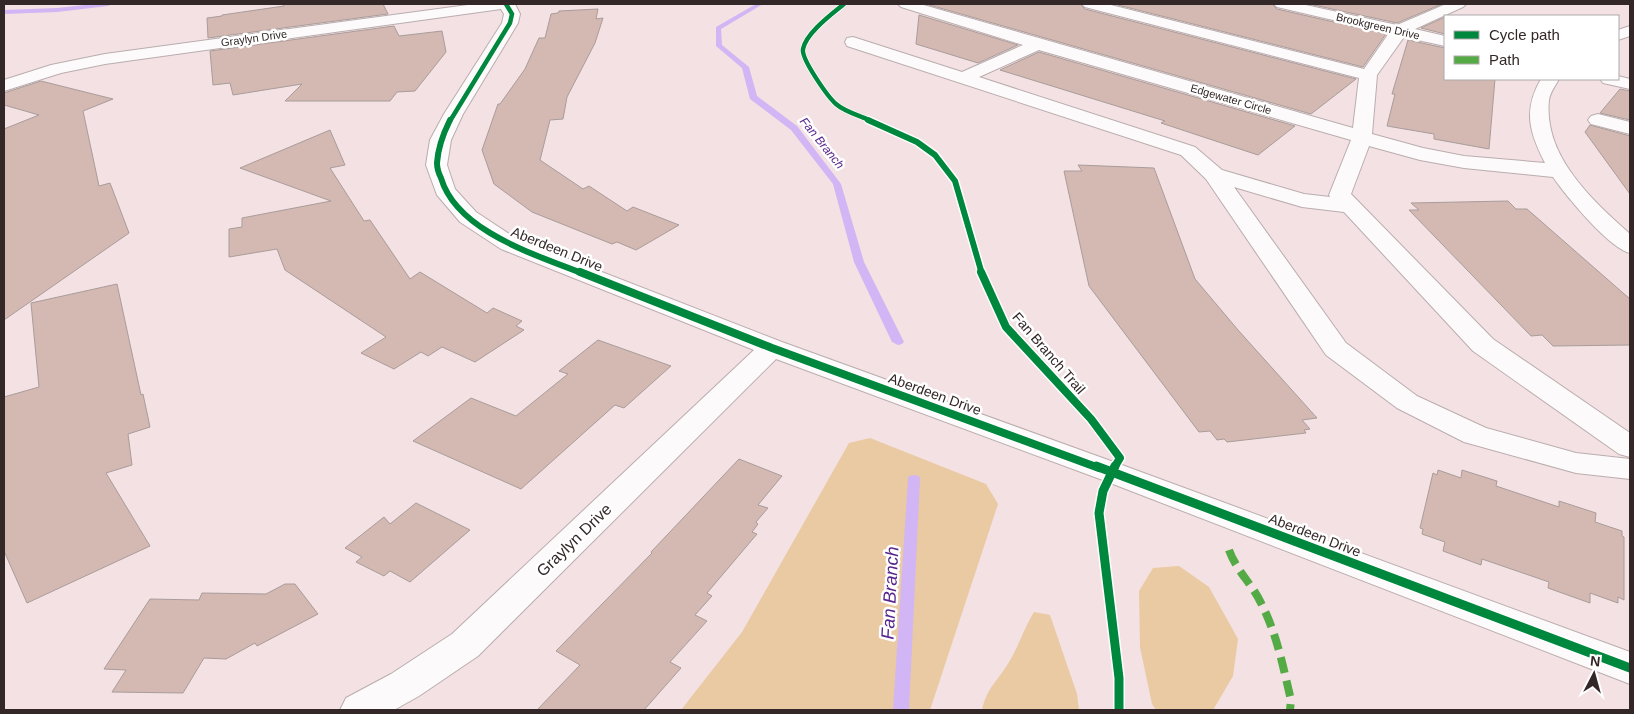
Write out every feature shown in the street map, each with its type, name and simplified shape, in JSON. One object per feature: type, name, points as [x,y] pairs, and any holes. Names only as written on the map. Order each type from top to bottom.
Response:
[{"type":"street","name":"Graylyn Drive","points":[[4,86],[57,69],[105,59],[507,4]]},
{"type":"street","name":"Aberdeen Drive","points":[[507,4],[512,14],[510,23],[448,119],[439,143],[435,164],[444,188],[463,214],[484,231],[509,244],[772,348],[1111,472],[1630,668]]},
{"type":"street","name":"Edgewater Circle","points":[[906,4],[1038,44],[1440,158],[1561,171]]},
{"type":"street","points":[[1090,4],[1368,74]]},
{"type":"street","name":"Brookgreen Drive","points":[[1282,4],[1444,41]]},
{"type":"street","points":[[1458,4],[1400,30],[1368,74],[1362,137],[1340,195],[1483,345],[1630,447]]},
{"type":"street","points":[[853,42],[1188,151],[1214,174],[1336,349],[1407,402],[1475,435],[1576,463],[1630,469]]},
{"type":"street","points":[[963,78],[1038,44]]},
{"type":"street","points":[[1549,80],[1540,98],[1540,112],[1542,131],[1550,152],[1561,171],[1599,218],[1630,246]]},
{"type":"street","points":[[1613,80],[1630,84]]},
{"type":"street","points":[[1598,120],[1630,128]]},
{"type":"street","points":[[1214,174],[1302,200],[1350,206]]},
{"type":"street","name":"Graylyn Drive","points":[[360,710],[405,685],[465,645],[772,348]]},
{"type":"shaded area","points":[[870,438],[986,484],[998,504],[930,710],[681,710],[742,632],[849,443]]},
{"type":"shaded area","points":[[1179,566],[1209,587],[1238,639],[1233,676],[1213,710],[1156,710],[1152,704],[1140,647],[1139,591],[1153,568]]},
{"type":"shaded area","points":[[1034,612],[1050,615],[1077,694],[1079,710],[982,710],[987,695],[1013,656]]},
{"type":"building","points":[[283,4],[383,4],[388,14],[208,38],[207,18],[284,6]]},
{"type":"building","points":[[926,4],[1080,4],[1085,9],[1356,79],[1311,114]]},
{"type":"building","points":[[1114,4],[1272,4],[1277,9],[1386,34],[1363,67]]},
{"type":"building","points":[[1309,4],[1442,4],[1397,23]]},
{"type":"building","points":[[598,9],[596,19],[603,18],[595,43],[567,97],[563,119],[550,120],[540,160],[583,189],[589,186],[627,211],[633,207],[679,225],[636,250],[617,242],[612,244],[532,212],[494,184],[482,150],[498,104],[500,104],[525,69],[539,38],[545,38],[551,14],[558,13],[559,11]]},
{"type":"building","points":[[919,15],[1018,45],[978,63],[916,44]]},
{"type":"building","points":[[1444,17],[1444,34],[1421,28]]},
{"type":"building","points":[[394,26],[399,36],[442,31],[446,52],[415,91],[397,92],[390,101],[285,101],[302,84],[233,95],[230,83],[213,85],[210,51]]},
{"type":"building","points":[[1408,40],[1444,48],[1444,80],[1495,80],[1489,149],[1434,139],[1434,134],[1387,126],[1395,94],[1392,94]]},
{"type":"building","points":[[1039,52],[1295,126],[1258,155],[1161,123],[1165,121],[1000,70]]},
{"type":"building","points":[[41,81],[113,99],[83,111],[99,186],[110,183],[129,233],[4,320],[4,129],[39,115],[4,105],[4,93]]},
{"type":"building","points":[[1620,89],[1630,91],[1630,120],[1600,113]]},
{"type":"building","points":[[1590,125],[1630,136],[1630,194],[1585,132]]},
{"type":"building","points":[[330,130],[345,165],[330,168],[364,221],[370,220],[410,279],[420,272],[487,313],[493,308],[522,321],[516,326],[524,330],[475,362],[442,347],[428,356],[421,352],[394,369],[361,353],[386,337],[285,270],[277,249],[229,257],[229,229],[242,227],[242,218],[331,201],[240,168]]},
{"type":"building","points":[[1078,165],[1154,168],[1195,279],[1317,418],[1302,420],[1310,429],[1304,430],[1306,433],[1227,442],[1224,439],[1217,440],[1210,431],[1199,432],[1089,286],[1064,171],[1082,171]]},
{"type":"building","points":[[1508,201],[1516,209],[1527,209],[1630,299],[1630,345],[1553,346],[1542,335],[1531,336],[1409,210],[1419,210],[1411,203]]},
{"type":"building","points":[[117,284],[141,395],[143,394],[150,427],[128,434],[132,465],[106,473],[150,546],[27,603],[4,551],[4,397],[39,387],[31,303]]},
{"type":"building","points":[[598,340],[671,366],[624,408],[615,405],[521,489],[413,441],[471,398],[516,416],[568,374],[559,371]]},
{"type":"building","points":[[739,459],[782,476],[758,505],[768,508],[756,522],[758,524],[752,532],[757,534],[707,593],[712,596],[695,615],[707,621],[670,662],[681,668],[644,710],[537,710],[580,665],[556,651],[652,553]]},
{"type":"building","points":[[1438,470],[1461,478],[1462,470],[1497,481],[1496,486],[1559,507],[1559,501],[1596,513],[1595,522],[1622,531],[1622,536],[1624,537],[1624,600],[1618,597],[1618,603],[1590,593],[1590,603],[1548,588],[1549,582],[1482,559],[1481,565],[1443,551],[1445,542],[1422,534],[1423,529],[1420,528],[1433,473],[1437,475]]},
{"type":"building","points":[[416,503],[470,530],[410,582],[390,571],[384,576],[356,562],[362,557],[345,548],[384,517],[390,524]]},
{"type":"building","points":[[285,584],[295,584],[318,614],[257,646],[255,643],[226,659],[204,658],[183,693],[112,692],[126,670],[104,669],[150,599],[199,600],[202,593],[266,594]]},
{"type":"waterway","points":[[4,12],[57,10],[108,4]]},
{"type":"waterway","name":"Fan Branch","points":[[760,4],[718,28],[719,46],[745,67],[753,97],[794,128],[837,184],[859,262],[898,342]]},
{"type":"waterway","name":"Fan Branch","points":[[901,710],[914,479]]},
{"type":"marked path","points":[[1229,550],[1235,564],[1260,601],[1271,625],[1291,700],[1290,710]]},
{"type":"cycle path","points":[[506,4],[512,14],[510,23],[453,114],[440,140],[437,165],[444,191],[468,217],[509,244],[772,348],[1111,472],[1630,668]]},
{"type":"cycle path","name":"Fan Branch Trail","points":[[844,4],[816,28],[803,49],[804,57],[822,87],[837,105],[917,142],[935,155],[955,181],[984,282],[1006,327],[1091,419],[1120,458],[1103,491],[1099,505],[1119,678],[1119,710]]}]
